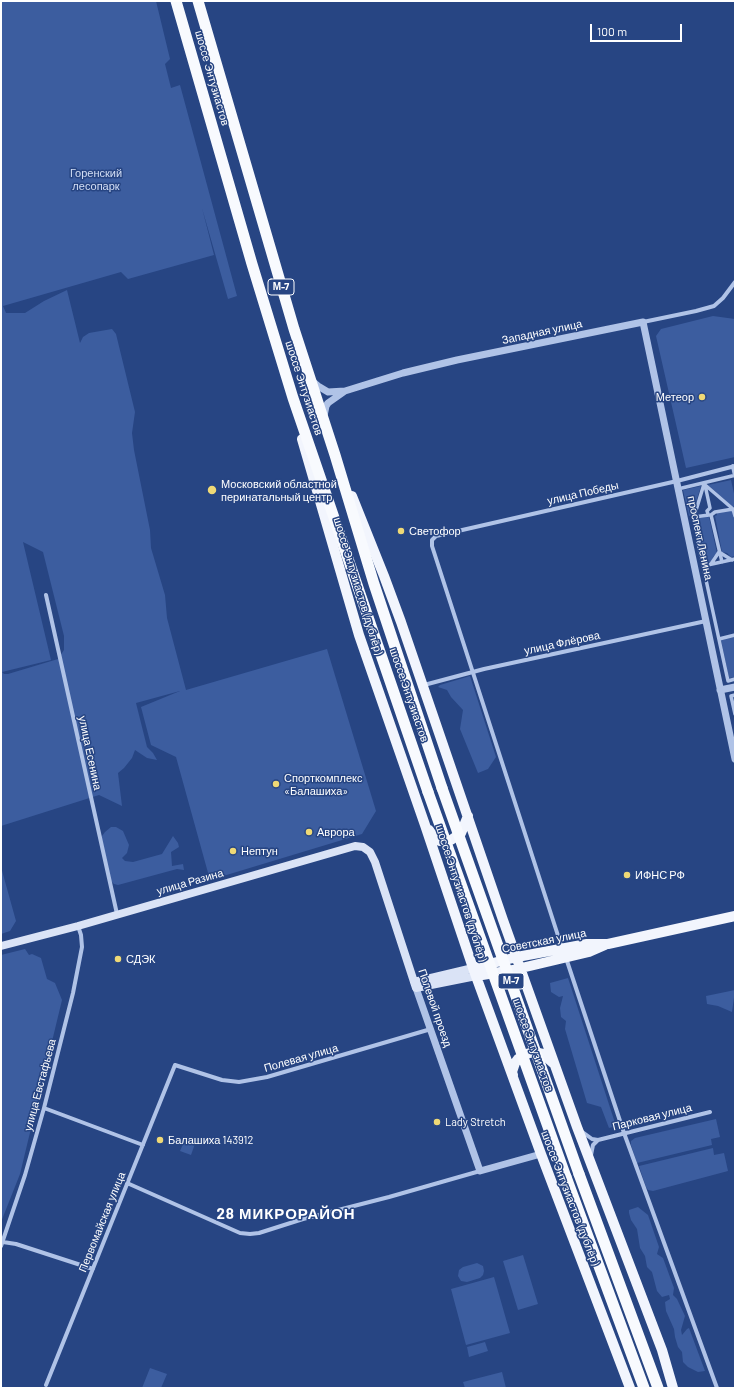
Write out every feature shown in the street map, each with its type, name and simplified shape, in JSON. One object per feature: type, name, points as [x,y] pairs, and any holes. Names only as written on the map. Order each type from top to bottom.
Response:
[{"type":"highway","name":"шоссе Энтузиастов","points":[[176,1],[252,264],[293,398],[428,792],[566,1177],[644,1388]]},
{"type":"highway","name":"шоссе Энтузиастов","points":[[198,1],[292,322],[335,455],[374,584],[442,788],[579,1174],[658,1388]]},
{"type":"main road","name":"шоссе Энтузиастов (дублёр)","points":[[293,398],[309,463],[357,628],[474,972],[630,1388]]},
{"type":"main road","name":"шоссе Энтузиастов (дублёр)","points":[[335,455],[384,576],[516,957],[577,1127],[659,1343],[673,1388]]},
{"type":"main road","points":[[425,825],[435,838],[440,841],[448,841],[461,833],[468,816]]},
{"type":"main road","name":"улица Разина","points":[[1,946],[78,926],[355,846],[363,847],[370,852]]},
{"type":"main road","name":"Полевой проезд","points":[[370,852],[375,862],[415,985]]},
{"type":"main road","name":"Советская улица","points":[[415,985],[474,972],[516,957],[589,952],[608,944],[735,916]]},
{"type":"main road","name":"Советская улица","points":[[474,972],[520,968],[564,953]]},
{"type":"main road","points":[[513,1077],[512,1072],[515,1063],[522,1055],[530,1052],[546,1056],[556,1068]]},
{"type":"street","name":"Западная улица","points":[[310,380],[328,392],[345,391],[403,373],[457,360],[696,311],[714,306],[723,298],[735,282]]},
{"type":"street","name":"проспект Ленина","points":[[643,322],[735,759]]},
{"type":"street","name":"Западная улица","points":[[324,421],[324,413],[328,403],[345,391]]},
{"type":"street","name":"улица Победы","points":[[473,672],[432,546],[432,540],[436,536],[676,481],[734,466]]},
{"type":"street","points":[[682,488],[734,476],[734,466]]},
{"type":"street","points":[[704,483],[710,508],[707,511],[710,515],[722,562]]},
{"type":"street","points":[[704,483],[733,509],[735,516]]},
{"type":"street","points":[[704,483],[694,517],[700,540],[698,543],[728,680],[735,679]]},
{"type":"street","points":[[710,508],[713,508],[715,512]]},
{"type":"street","points":[[694,517],[710,515],[715,512],[733,509]]},
{"type":"street","points":[[719,552],[733,560]]},
{"type":"street","points":[[712,564],[719,552]]},
{"type":"street","points":[[703,566],[733,560]]},
{"type":"street","name":"улица Есенина","points":[[46,595],[117,914]]},
{"type":"street","name":"улица Флёрова","points":[[423,686],[473,672],[706,621]]},
{"type":"street","points":[[719,639],[735,635]]},
{"type":"street","points":[[473,672],[624,1133],[717,1388]]},
{"type":"street","points":[[720,690],[735,687]]},
{"type":"street","points":[[735,695],[731,696],[735,714]]},
{"type":"street","name":"улица Евстафьева","points":[[2,1244],[25,1175],[44,1108],[73,993],[82,942],[78,926]]},
{"type":"street","name":"Полевой проезд","points":[[415,985],[480,1171]]},
{"type":"street","name":"Полевая улица","points":[[175,1065],[222,1080],[239,1082],[267,1077],[431,1030]]},
{"type":"street","name":"Первомайская улица","points":[[46,1385],[175,1065]]},
{"type":"street","points":[[44,1108],[143,1145]]},
{"type":"street","name":"Парковая улица","points":[[598,1140],[710,1112]]},
{"type":"street","points":[[577,1127],[592,1139],[598,1140]]},
{"type":"street","points":[[591,1164],[593,1145],[598,1140]]},
{"type":"street","points":[[128,1183],[231,1230],[245,1234],[259,1233],[541,1154]]},
{"type":"street","points":[[2,1244],[16,1244],[93,1269]]},
{"type":"green space","name":"Горенский лесопарк","points":[[1,1],[156,1],[170,59],[165,64],[171,88],[180,85],[237,296],[228,299],[202,208],[214,255],[128,279],[121,272],[3,306],[6,313],[25,313],[44,301],[67,290],[80,343],[83,337],[89,333],[112,329],[116,334],[135,412],[132,433],[134,450],[150,530],[151,548],[165,595],[167,618],[186,690],[327,649],[376,811],[362,834],[210,880],[176,757],[151,745],[141,707],[180,691],[136,703],[147,747],[157,760],[147,758],[135,750],[132,758],[118,773],[122,806],[99,795],[1,826]],"holes":[[[23,542],[43,552],[64,636],[64,650],[58,659],[4,674],[2,672],[51,660]]]},
{"type":"green space","name":"Метеор","points":[[713,316],[735,319],[735,457],[686,468],[656,336],[661,329]]},
{"type":"green space","points":[[731,480],[735,498],[735,506],[733,507],[708,485]]},
{"type":"green space","points":[[701,486],[692,515],[689,516],[683,490]]},
{"type":"green space","points":[[733,510],[735,520],[735,556],[731,557],[727,553],[722,552],[715,516],[717,513]]},
{"type":"green space","points":[[709,517],[717,553],[713,557],[712,562],[703,563],[699,544],[702,543],[697,518]]},
{"type":"green space","points":[[735,637],[735,677],[729,678],[721,640]]},
{"type":"green space","points":[[470,676],[496,757],[488,769],[478,773],[460,729],[463,710],[451,697],[447,690],[438,687],[440,685]]},
{"type":"green space","points":[[111,827],[116,827],[123,831],[129,845],[127,853],[122,858],[125,861],[133,862],[162,854],[173,836],[179,847],[171,852],[172,866],[183,864],[184,870],[177,869],[118,885],[114,884],[111,881],[102,840],[102,836]]},
{"type":"green space","points":[[1,867],[16,921],[10,931],[1,934]]},
{"type":"green space","points":[[25,949],[29,955],[32,954],[41,958],[47,979],[55,983],[62,1000],[20,1174],[1,1222],[1,955]]},
{"type":"green space","points":[[568,978],[616,1126],[609,1128],[601,1107],[587,1103],[565,1029],[566,1021],[561,1017],[560,1008],[563,996],[559,997],[551,992],[550,983]]},
{"type":"green space","points":[[735,990],[732,1012],[718,1006],[707,1004],[706,996]]},
{"type":"green space","points":[[716,1119],[720,1137],[711,1139],[712,1145],[637,1163],[631,1145],[631,1141],[635,1138]]},
{"type":"green space","points":[[186,1137],[196,1141],[191,1155],[180,1151]]},
{"type":"green space","points":[[713,1148],[714,1155],[724,1153],[728,1171],[653,1191],[648,1190],[646,1187],[639,1166]]},
{"type":"green space","points":[[638,1207],[648,1215],[659,1247],[657,1254],[663,1258],[674,1288],[673,1295],[677,1299],[685,1316],[681,1330],[682,1335],[689,1328],[705,1371],[698,1372],[688,1367],[683,1362],[682,1352],[678,1347],[674,1329],[666,1311],[665,1302],[670,1299],[669,1295],[662,1297],[657,1291],[652,1272],[647,1267],[645,1256],[640,1248],[637,1229],[631,1220],[629,1210]]},
{"type":"green space","points":[[523,1255],[538,1304],[518,1310],[503,1261]]},
{"type":"green space","points":[[477,1263],[483,1266],[483,1275],[480,1278],[467,1282],[461,1281],[458,1276],[459,1270],[463,1267]]},
{"type":"green space","points":[[494,1277],[510,1333],[466,1345],[451,1289]]},
{"type":"green space","points":[[485,1342],[488,1351],[469,1357],[467,1347]]},
{"type":"green space","points":[[150,1368],[167,1374],[161,1388],[142,1388]]},
{"type":"green space","points":[[502,1372],[506,1388],[465,1388],[463,1382]]},
{"type":"place","name":"Метеор","points":[[702,397]]},
{"type":"place","name":"Московский областной перинатальный центр","points":[[212,490]]},
{"type":"place","name":"Светофор","points":[[401,531]]},
{"type":"place","name":"Спорткомплекс «Балашиха»","points":[[276,784]]},
{"type":"place","name":"Аврора","points":[[309,832]]},
{"type":"place","name":"Нептун","points":[[233,851]]},
{"type":"place","name":"ИФНС РФ","points":[[627,875]]},
{"type":"place","name":"СДЭК","points":[[118,959]]},
{"type":"place","name":"Lady Stretch","points":[[437,1122]]},
{"type":"place","name":"Балашиха 143912","points":[[160,1140]]},
{"type":"district","name":"28 МИКРОРАЙОН","points":[[286,1214]]}]
